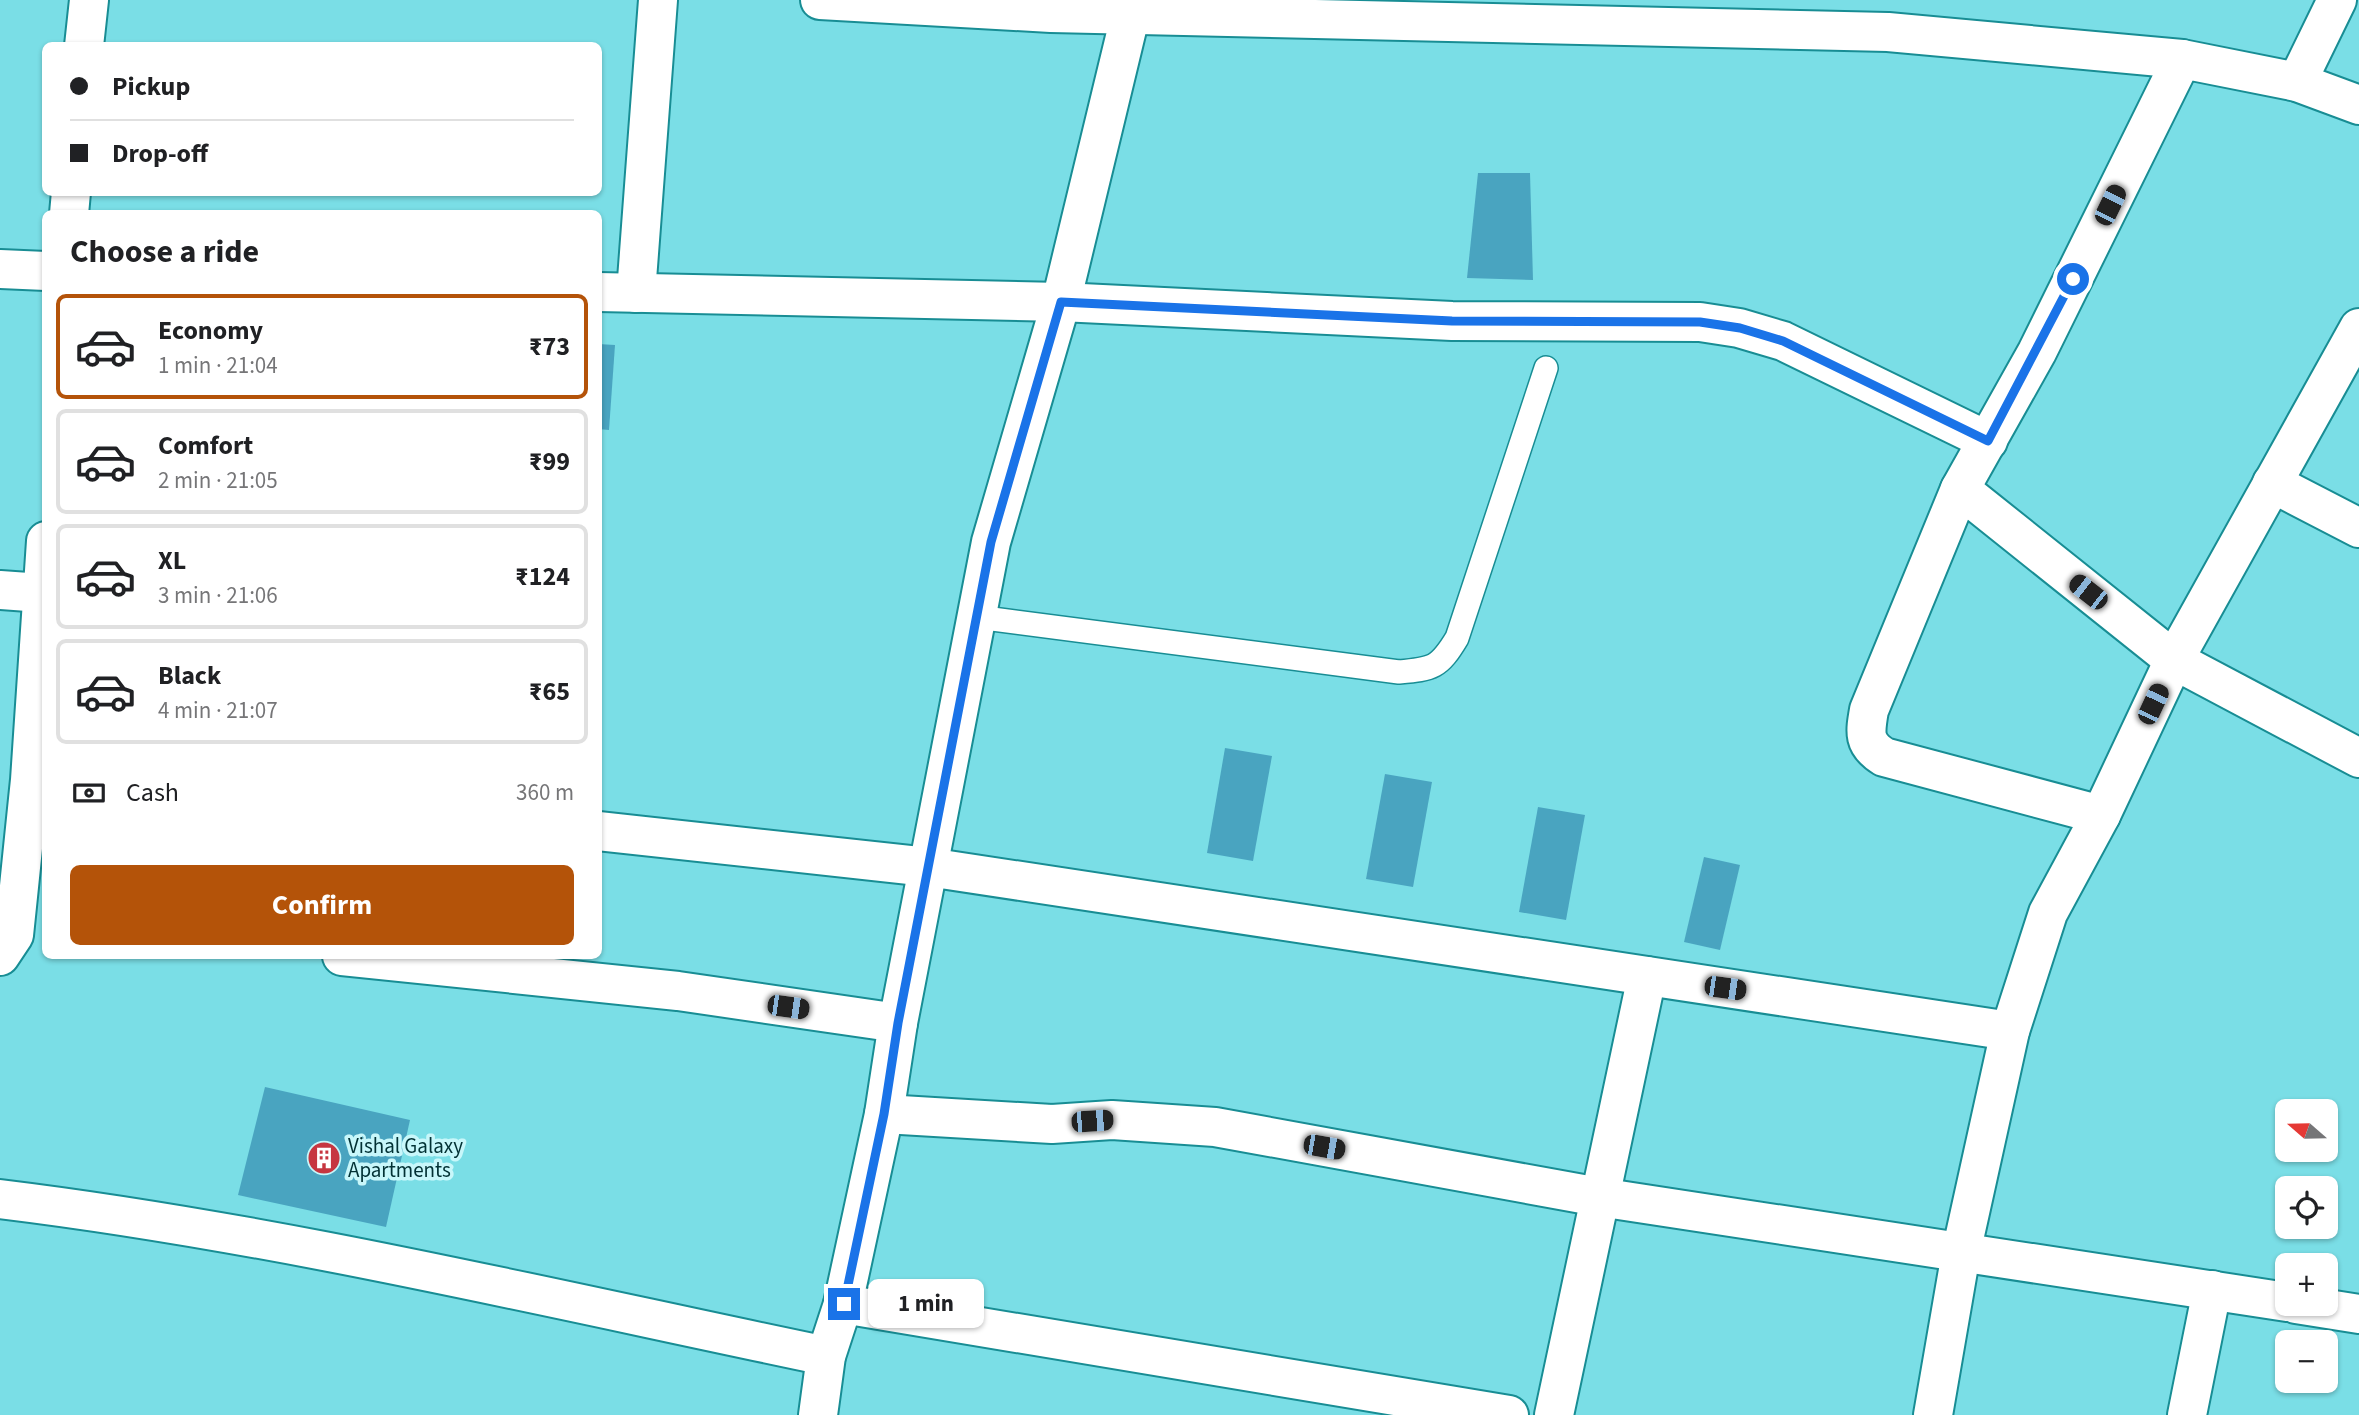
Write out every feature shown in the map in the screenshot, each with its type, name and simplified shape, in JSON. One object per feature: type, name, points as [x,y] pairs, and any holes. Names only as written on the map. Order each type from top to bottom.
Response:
[{"type":"street","points":[[85,42],[89,0]]},
{"type":"street","points":[[636,293],[658,0]]},
{"type":"street","points":[[820,0],[1132,7],[1888,32],[2182,59],[2297,82],[2359,105]]},
{"type":"street","points":[[2297,82],[2337,0]]},
{"type":"street","points":[[818,1415],[826,1356],[844,1304],[884,1114],[898,1023],[991,542],[1061,302],[1132,7]]},
{"type":"street","points":[[2101,815],[1884,757],[1871,749],[1865,737],[1870,710],[1960,489],[2037,352],[2182,59]]},
{"type":"street","points":[[0,269],[42,271]]},
{"type":"street","points":[[602,292],[1061,302],[1452,321],[1700,322],[1740,328],[1783,341],[1988,441]]},
{"type":"street","points":[[1933,1415],[1961,1253],[2010,1031],[2049,913],[2101,815],[2174,660],[2359,328]]},
{"type":"street","points":[[2273,483],[2359,528]]},
{"type":"street","points":[[1960,489],[2174,660],[2359,758]]},
{"type":"street","points":[[0,590],[42,593],[25,780],[20,942]]},
{"type":"street","points":[[602,831],[928,867],[2010,1031]]},
{"type":"street","points":[[371,959],[678,991],[898,1023]]},
{"type":"street","points":[[1554,1415],[1647,976]]},
{"type":"street","points":[[884,1114],[1052,1124],[1112,1120],[1215,1127],[1599,1197],[2275,1300]]},
{"type":"street","points":[[0,1199],[137,1217],[369,1261],[826,1356]]},
{"type":"street","points":[[2187,1415],[2212,1290]]},
{"type":"street","points":[[844,1304],[1509,1415]]},
{"type":"street","points":[[2338,1311],[2359,1314]]},
{"type":"lane","points":[[977,617],[1399,673],[1427,669],[1445,659],[1457,638],[1546,369]]},
{"type":"building","points":[[1478,173],[1530,173],[1533,280],[1467,278]]},
{"type":"building","points":[[602,344],[615,345],[609,430],[602,429]]},
{"type":"building","points":[[1225,748],[1272,756],[1253,861],[1207,853]]},
{"type":"building","points":[[1385,774],[1432,782],[1413,887],[1366,879]]},
{"type":"building","points":[[1538,807],[1585,815],[1566,920],[1519,912]]},
{"type":"building","points":[[1704,857],[1740,865],[1720,950],[1684,942]]},
{"type":"building","name":"Vishal Galaxy Apartments","points":[[265,1087],[410,1120],[386,1227],[238,1195]]},
{"type":"place","name":"Vishal Galaxy Apartments","points":[[324,1158]]},
{"type":"route","points":[[844,1304],[884,1114],[898,1023],[991,542],[1061,302],[1452,321],[1700,322],[1740,328],[1783,341],[1988,441],[2073,279]]}]
